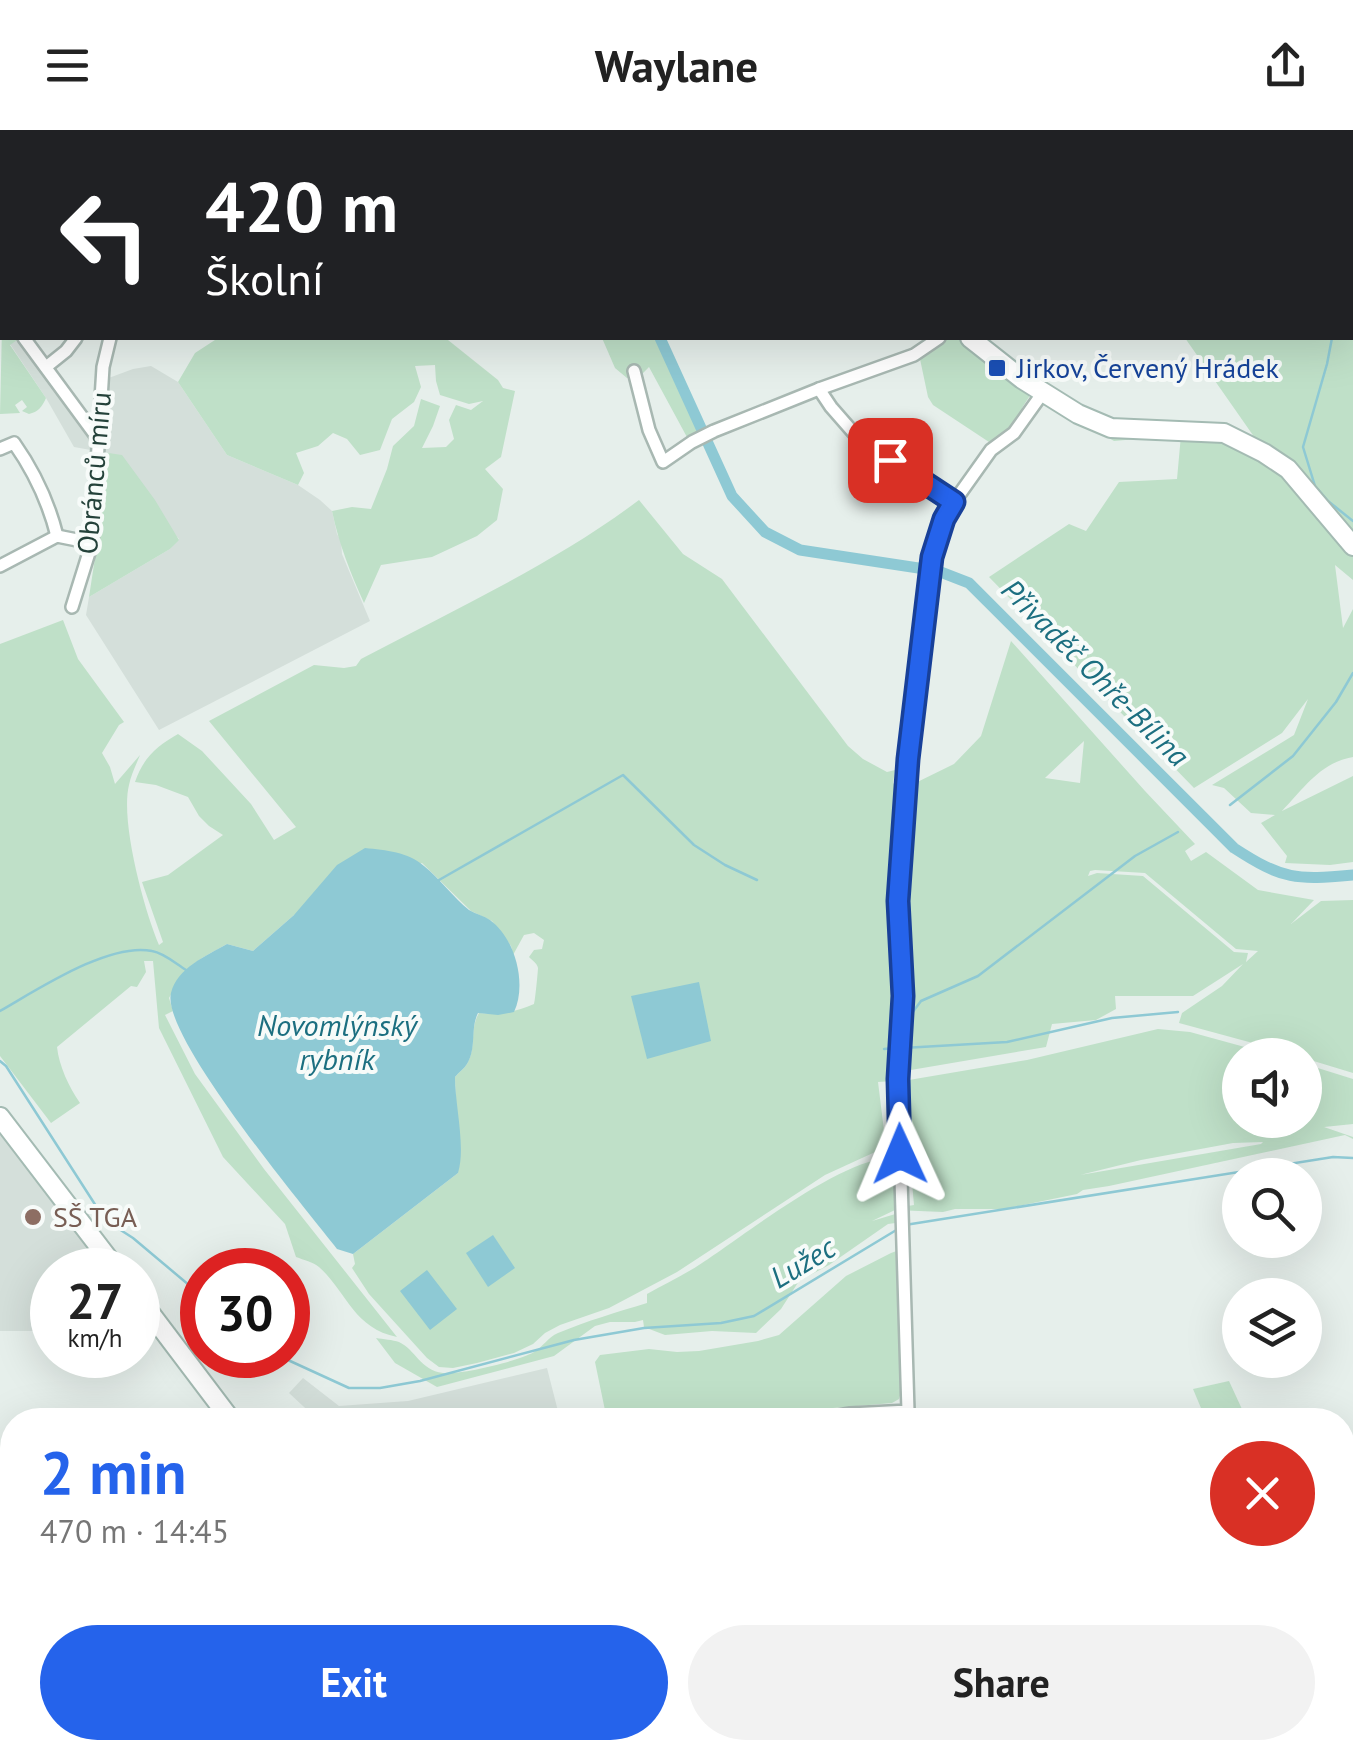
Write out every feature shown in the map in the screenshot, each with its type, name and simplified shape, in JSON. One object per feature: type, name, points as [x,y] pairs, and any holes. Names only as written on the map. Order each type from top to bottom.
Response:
[{"type":"street","points":[[26,340],[99,440]]},
{"type":"street","points":[[46,367],[75,340]]},
{"type":"street","name":"Obránců míru","points":[[72,607],[92,544],[103,368],[110,340]]},
{"type":"street","points":[[634,371],[649,430],[663,462],[714,431],[914,355],[936,340]]},
{"type":"street","points":[[973,340],[1022,379],[1078,414],[1111,428],[1224,434],[1238,440],[1288,469],[1353,546]]},
{"type":"street","points":[[819,389],[859,439],[954,502]]},
{"type":"street","points":[[908,1408],[898,1079],[903,996],[898,901],[908,759],[928,582],[944,519],[954,502],[991,450],[1014,433],[1044,391]]},
{"type":"street","points":[[0,449],[14,443],[20,451],[57,536]]},
{"type":"street","points":[[0,566],[57,536],[92,544]]},
{"type":"street","points":[[0,1117],[100,1248]]},
{"type":"street","points":[[160,1326],[223,1408]]},
{"type":"shaded area","points":[[22,340],[102,445],[106,379],[151,366],[178,382],[227,455],[298,485],[332,511],[342,554],[370,621],[159,730],[86,615],[89,597],[170,549],[179,539],[102,452],[74,447],[10,344]]},
{"type":"shaded area","name":"SŠ TGA","points":[[0,1133],[90,1248],[30,1248],[30,1331],[0,1331]]},
{"type":"shaded area","points":[[547,1368],[557,1408],[305,1408],[289,1393],[303,1378],[339,1406],[408,1401]]},
{"type":"green space","points":[[2,340],[17,340],[10,345],[46,398],[32,413],[22,411],[27,407],[22,400],[15,405],[20,413],[0,414]]},
{"type":"green space","points":[[215,340],[448,340],[503,388],[515,391],[501,457],[485,469],[503,489],[497,520],[477,536],[432,557],[381,565],[364,603],[345,558],[332,511],[371,509],[393,446],[414,426],[421,399],[440,406],[422,448],[446,447],[454,439],[449,420],[456,405],[471,410],[483,401],[469,404],[440,395],[435,365],[415,366],[421,387],[414,402],[392,419],[380,450],[360,455],[347,439],[333,433],[318,446],[296,453],[304,473],[298,485],[227,455],[178,382],[195,353]]},
{"type":"green space","points":[[603,340],[656,340],[699,432],[688,439],[649,367],[642,374],[627,378],[615,368]]},
{"type":"green space","points":[[945,340],[987,340],[991,348],[1087,413],[1257,441],[1186,340],[1353,340],[1353,580],[1335,565],[1343,628],[1353,609],[1353,757],[1322,770],[1282,811],[1353,776],[1353,862],[1285,863],[1287,856],[1261,823],[1275,815],[1251,813],[1224,788],[1212,785],[1294,735],[1308,699],[1282,733],[1194,788],[989,577],[1069,524],[1086,531],[1119,482],[1177,479],[1181,435],[1114,441],[1029,392],[1024,410],[1013,425],[989,442],[933,405],[920,359]]},
{"type":"green space","points":[[102,452],[122,455],[179,540],[89,597],[95,558]]},
{"type":"green space","points":[[639,500],[683,554],[722,579],[848,746],[887,772],[895,770],[893,783],[901,790],[954,764],[981,736],[1011,641],[1195,844],[1185,851],[1191,861],[1206,852],[1258,890],[1314,900],[1291,924],[1321,901],[1353,900],[1353,1073],[1322,1064],[1322,1038],[1234,1038],[1179,1023],[1182,1013],[1222,986],[1243,964],[1193,996],[1115,996],[1116,1009],[1096,1020],[1052,1024],[1046,1047],[905,1071],[894,1081],[878,1082],[886,1147],[825,1175],[677,1272],[609,1308],[560,1325],[514,1353],[453,1368],[439,1367],[427,1358],[369,1294],[352,1268],[353,1254],[458,1173],[455,1077],[470,1058],[476,1019],[479,1013],[507,1012],[534,1004],[538,968],[529,957],[534,950],[542,949],[544,940],[534,933],[524,935],[513,955],[511,946],[492,921],[471,911],[422,863],[294,915],[253,951],[227,944],[207,955],[181,978],[169,998],[173,1011],[165,1015],[195,1074],[264,1169],[397,1337],[370,1326],[360,1317],[329,1277],[310,1262],[310,1248],[293,1248],[285,1224],[223,1157],[159,1028],[153,961],[144,961],[146,972],[137,987],[131,986],[57,1047],[65,1076],[80,1103],[51,1123],[0,1056],[0,644],[63,620],[78,659],[124,722],[102,753],[115,784],[140,755],[129,785],[128,820],[141,888],[159,945],[163,942],[142,882],[168,875],[223,835],[199,816],[188,797],[135,782],[157,748],[178,734],[202,751],[251,804],[274,840],[296,827],[209,721],[314,665],[356,666],[361,659],[573,545]],"holes":[[[1084,741],[1080,783],[1045,778]],[[1095,870],[1145,873],[1236,949],[1258,951],[1246,962],[1248,953],[1234,952],[1143,876],[1088,876]]]},
{"type":"green space","points":[[1158,1029],[1190,1032],[1222,1041],[1222,1138],[1322,1138],[1322,1069],[1353,1079],[1353,1124],[1324,1127],[1353,1137],[1353,1139],[1345,1135],[1239,1158],[1222,1158],[1222,1162],[1004,1209],[895,1210],[872,1221],[902,1212],[903,1222],[888,1224],[799,1281],[781,1309],[756,1333],[665,1335],[644,1327],[643,1320],[610,1322],[595,1326],[554,1356],[437,1387],[395,1363],[376,1338],[399,1342],[435,1371],[451,1373],[489,1367],[534,1352],[558,1333],[647,1303],[647,1294],[695,1267],[795,1199],[850,1169],[892,1159],[898,1166],[902,1207],[914,1205],[903,1081],[1027,1060]],"holes":[[[1263,1142],[1261,1144],[1080,1175],[1233,1143]]]},
{"type":"green space","points":[[902,1249],[905,1379],[899,1399],[892,1403],[833,1408],[605,1408],[595,1362],[600,1355],[649,1349],[699,1351],[779,1335],[846,1276]]},
{"type":"green space","points":[[1229,1381],[1241,1408],[1201,1408],[1193,1389]]},
{"type":"water","name":"Novomlýnský rybník","points":[[365,848],[396,852],[418,861],[469,910],[499,928],[517,963],[519,989],[514,1012],[478,1013],[470,1058],[455,1077],[461,1139],[458,1173],[353,1254],[337,1249],[238,1122],[188,1045],[174,1014],[171,993],[179,976],[227,944],[253,951],[294,915],[337,865]]},
{"type":"water","points":[[699,982],[711,1041],[647,1059],[631,996]]},
{"type":"water","points":[[493,1235],[515,1268],[488,1287],[466,1253]]},
{"type":"water","points":[[427,1270],[457,1309],[430,1330],[400,1291]]},
{"type":"waterway","name":"Přivaděč Ohře-Bílina","points":[[661,340],[732,496],[765,532],[800,550],[938,571],[969,583],[1234,848],[1290,875],[1353,875]]},
{"type":"waterway","points":[[1332,340],[1303,447],[1315,486],[1353,521]]},
{"type":"waterway","points":[[1230,805],[1293,756],[1336,702],[1353,673]]},
{"type":"waterway","points":[[439,880],[623,775],[694,845],[757,880]]},
{"type":"waterway","points":[[906,1021],[921,1001],[978,976],[1135,856],[1178,832]]},
{"type":"waterway","points":[[0,1011],[53,980],[115,954],[152,951],[186,970]]},
{"type":"waterway","points":[[903,1048],[1007,1042],[1112,1018],[1178,1012]]},
{"type":"waterway","points":[[884,1049],[894,1048],[895,1035]]},
{"type":"waterway","name":"Lužec","points":[[0,1061],[105,1220],[180,1278]]},
{"type":"waterway","name":"Lužec","points":[[905,1225],[1333,1157],[1353,1158]]},
{"type":"waterway","name":"Lužec","points":[[310,1370],[349,1388],[380,1388],[574,1340],[754,1316],[898,1229]]},
{"type":"place","name":"Jirkov, Červený Hrádek","points":[[997,368]]},
{"type":"place","name":"SŠ TGA","points":[[33,1217]]},
{"type":"route","points":[[890,460],[954,502],[933,549],[908,759],[898,901],[903,996],[898,1079],[900,1154]]}]
